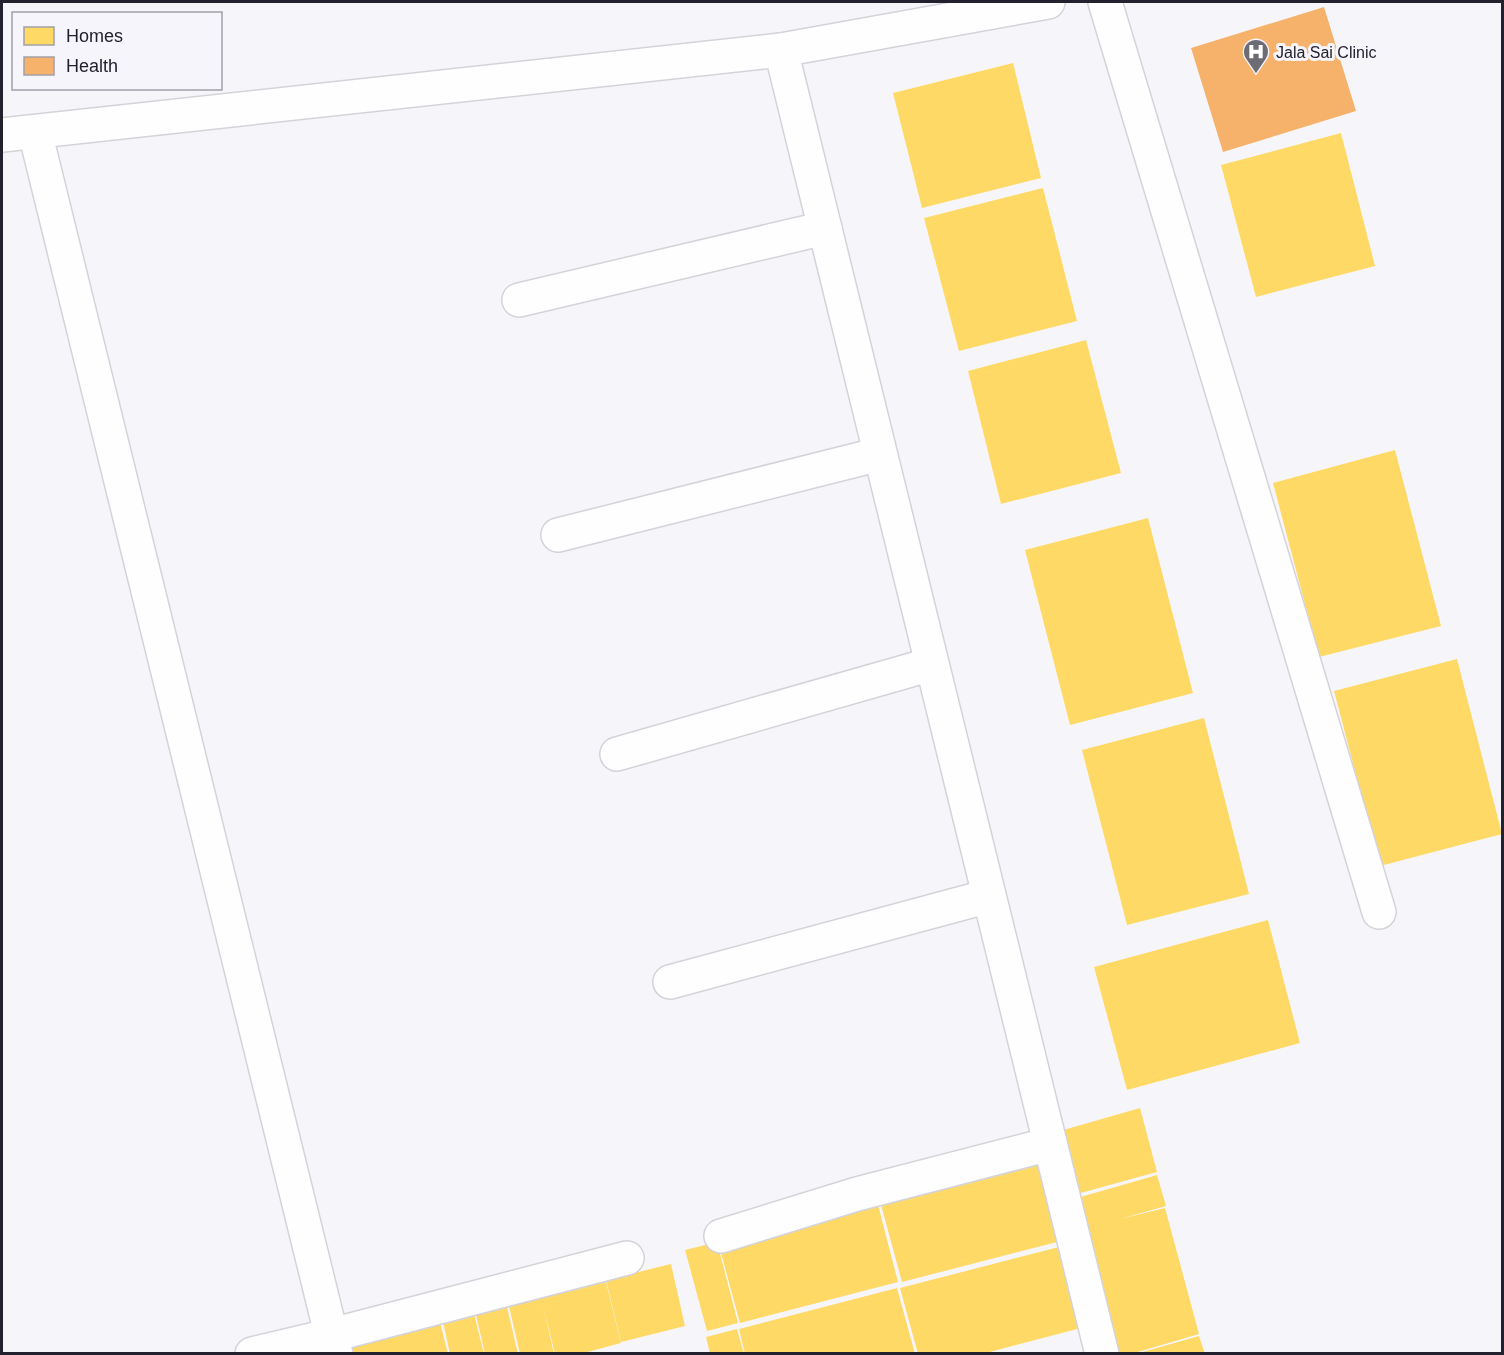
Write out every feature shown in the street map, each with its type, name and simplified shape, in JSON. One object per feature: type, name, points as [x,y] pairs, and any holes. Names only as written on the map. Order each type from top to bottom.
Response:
[{"type":"street","points":[[2,135],[781,50],[1047,2]]},
{"type":"street","points":[[1105,2],[1379,912]]},
{"type":"street","points":[[781,50],[1102,1353]]},
{"type":"street","points":[[35,132],[334,1344]]},
{"type":"street","points":[[519,300],[825,228]]},
{"type":"street","points":[[558,535],[880,454]]},
{"type":"street","points":[[617,754],[932,664]]},
{"type":"street","points":[[670,982],[989,896]]},
{"type":"street","points":[[721,1236],[857,1194],[1050,1144]]},
{"type":"street","points":[[252,1353],[334,1344],[627,1258]]},
{"type":"building: Homes","points":[[1013,63],[1041,178],[922,208],[893,93]]},
{"type":"building: Homes","points":[[1341,133],[1375,266],[1256,297],[1221,165]]},
{"type":"building: Homes","points":[[1043,188],[1077,321],[959,351],[924,218]]},
{"type":"building: Homes","points":[[1086,340],[1121,473],[1001,504],[968,371]]},
{"type":"building: Homes","points":[[1395,450],[1441,626],[1319,657],[1273,483]]},
{"type":"building: Homes","points":[[1148,518],[1193,693],[1070,725],[1025,550]]},
{"type":"building: Homes","points":[[1457,659],[1502,834],[1380,866],[1334,691]]},
{"type":"building: Homes","points":[[1204,718],[1249,894],[1127,925],[1082,750]]},
{"type":"building: Homes","points":[[1268,920],[1300,1043],[1127,1090],[1094,967]]},
{"type":"building: Homes","points":[[1140,1108],[1157,1172],[1077,1194],[1060,1131]]},
{"type":"building: Homes","points":[[1039,1160],[1061,1241],[902,1282],[880,1201]]},
{"type":"building: Homes","points":[[1157,1175],[1166,1206],[1120,1219],[1165,1208],[1199,1334],[1131,1354],[1118,1354],[1077,1198]]},
{"type":"building: Homes","points":[[877,1201],[898,1282],[740,1323],[718,1242]]},
{"type":"building: Homes","points":[[717,1242],[738,1323],[707,1331],[685,1250]]},
{"type":"building: Homes","points":[[1059,1247],[1081,1328],[982,1354],[918,1354],[900,1288]]},
{"type":"building: Homes","points":[[671,1264],[685,1326],[621,1342],[606,1280]]},
{"type":"building: Homes","points":[[606,1282],[621,1343],[580,1354],[555,1354],[543,1306],[554,1354],[520,1354],[509,1306]]},
{"type":"building: Homes","points":[[897,1288],[915,1354],[745,1354],[739,1329]]},
{"type":"building: Homes","points":[[507,1307],[518,1354],[485,1354],[476,1315]]},
{"type":"building: Homes","points":[[474,1314],[484,1354],[450,1354],[443,1322]]},
{"type":"building: Homes","points":[[440,1322],[448,1354],[345,1354],[342,1344]]},
{"type":"building: Homes","points":[[737,1329],[744,1354],[710,1354],[706,1337]]},
{"type":"building: Homes","points":[[1199,1336],[1205,1354],[1139,1354],[1139,1353]]},
{"type":"building: Health","points":[[1324,7],[1356,111],[1223,152],[1191,48]]},
{"type":"place","name":"Jala Sai Clinic","points":[[1256,75]]}]
